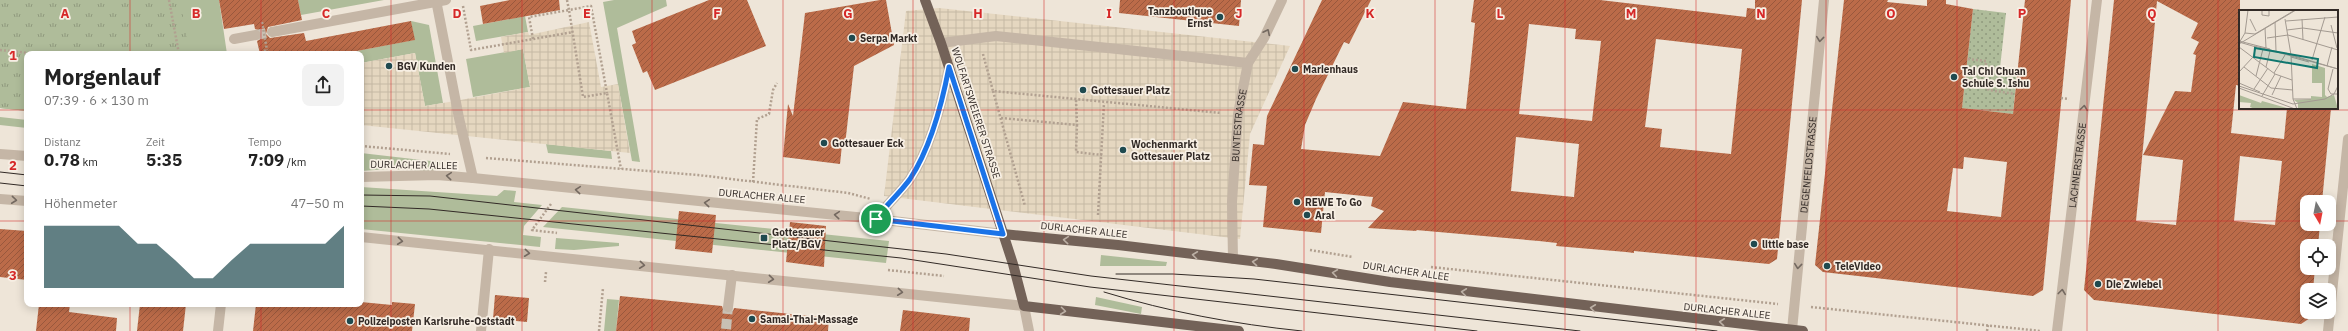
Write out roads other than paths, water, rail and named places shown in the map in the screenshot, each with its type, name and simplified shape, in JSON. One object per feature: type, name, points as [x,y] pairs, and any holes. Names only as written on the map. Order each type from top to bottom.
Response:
[{"type":"main road","name":"WOLFARTSWEIERER STRASSE","points":[[925,0],[949,67],[1003,234],[1024,306]]},
{"type":"main road","name":"DURLACHER ALLEE","points":[[1003,234],[1102,243],[1233,259],[1405,284],[1803,331]]},
{"type":"main road","points":[[1024,306],[1239,331]]},
{"type":"street","name":"BUNTESTRASSE","points":[[1233,259],[1232,202],[1238,114],[1248,63],[1264,38],[1282,0]]},
{"type":"street","name":"DEGENFELDSTRASSE","points":[[1792,330],[1824,0]]},
{"type":"street","name":"LACHNERSTRASSE","points":[[2057,331],[2097,0]]},
{"type":"street","points":[[272,32],[440,1],[467,156],[473,178]]},
{"type":"street","points":[[234,39],[256,35]]},
{"type":"street","points":[[941,43],[996,36],[1248,63]]},
{"type":"street","points":[[876,219],[909,180],[919,163],[929,140],[949,67]]},
{"type":"street","points":[[2328,331],[2348,139]]},
{"type":"street","points":[[0,154],[24,156]]},
{"type":"street","name":"DURLACHER ALLEE","points":[[364,177],[437,175],[473,178],[876,219],[1003,234]]},
{"type":"street","points":[[0,199],[24,201]]},
{"type":"street","points":[[364,237],[732,274],[1024,306],[1029,331]]},
{"type":"street","points":[[481,331],[489,249]]},
{"type":"street","points":[[728,307],[732,274]]},
{"type":"street","points":[[218,331],[221,307]]},
{"type":"tunnel","points":[[256,35],[272,32]]},
{"type":"tunnel","points":[[726,329],[728,307]]},
{"type":"tram line","points":[[0,172],[24,175]]},
{"type":"tram line","points":[[0,183],[24,186]]},
{"type":"tram line","points":[[364,195],[430,196],[946,254],[1091,276],[1580,331]]},
{"type":"tram line","points":[[364,206],[429,209],[901,258],[1090,287],[1477,331]]},
{"type":"tram line","points":[[1116,274],[1173,274],[1254,279],[1717,331]]},
{"type":"tram line","points":[[1104,292],[1153,306],[1202,316],[1252,325],[1302,331]]},
{"type":"place","name":"Tanzboutique Ernst","points":[[1220,17]]},
{"type":"place","name":"Serpa Markt","points":[[852,38]]},
{"type":"place","name":"BGV Kunden","points":[[389,66]]},
{"type":"place","name":"Marienhaus","points":[[1295,69]]},
{"type":"place","name":"Tai Chi Chuan Schule S. Ishu","points":[[1954,77]]},
{"type":"place","name":"Gottesauer Platz","points":[[1083,90]]},
{"type":"place","name":"Gottesauer Eck","points":[[824,143]]},
{"type":"place","name":"Wochenmarkt Gottesauer Platz","points":[[1123,150]]},
{"type":"place","name":"REWE To Go","points":[[1297,202]]},
{"type":"place","name":"Aral","points":[[1307,215]]},
{"type":"place","name":"Gottesauer Platz/BGV","points":[[764,238]]},
{"type":"place","name":"little base","points":[[1754,244]]},
{"type":"place","name":"TeleVideo","points":[[1827,266]]},
{"type":"place","name":"Die Zwiebel","points":[[2098,284]]},
{"type":"place","name":"Samai-Thai-Massage","points":[[752,319]]},
{"type":"place","name":"Polizeiposten Karlsruhe-Oststadt","points":[[350,321]]}]
